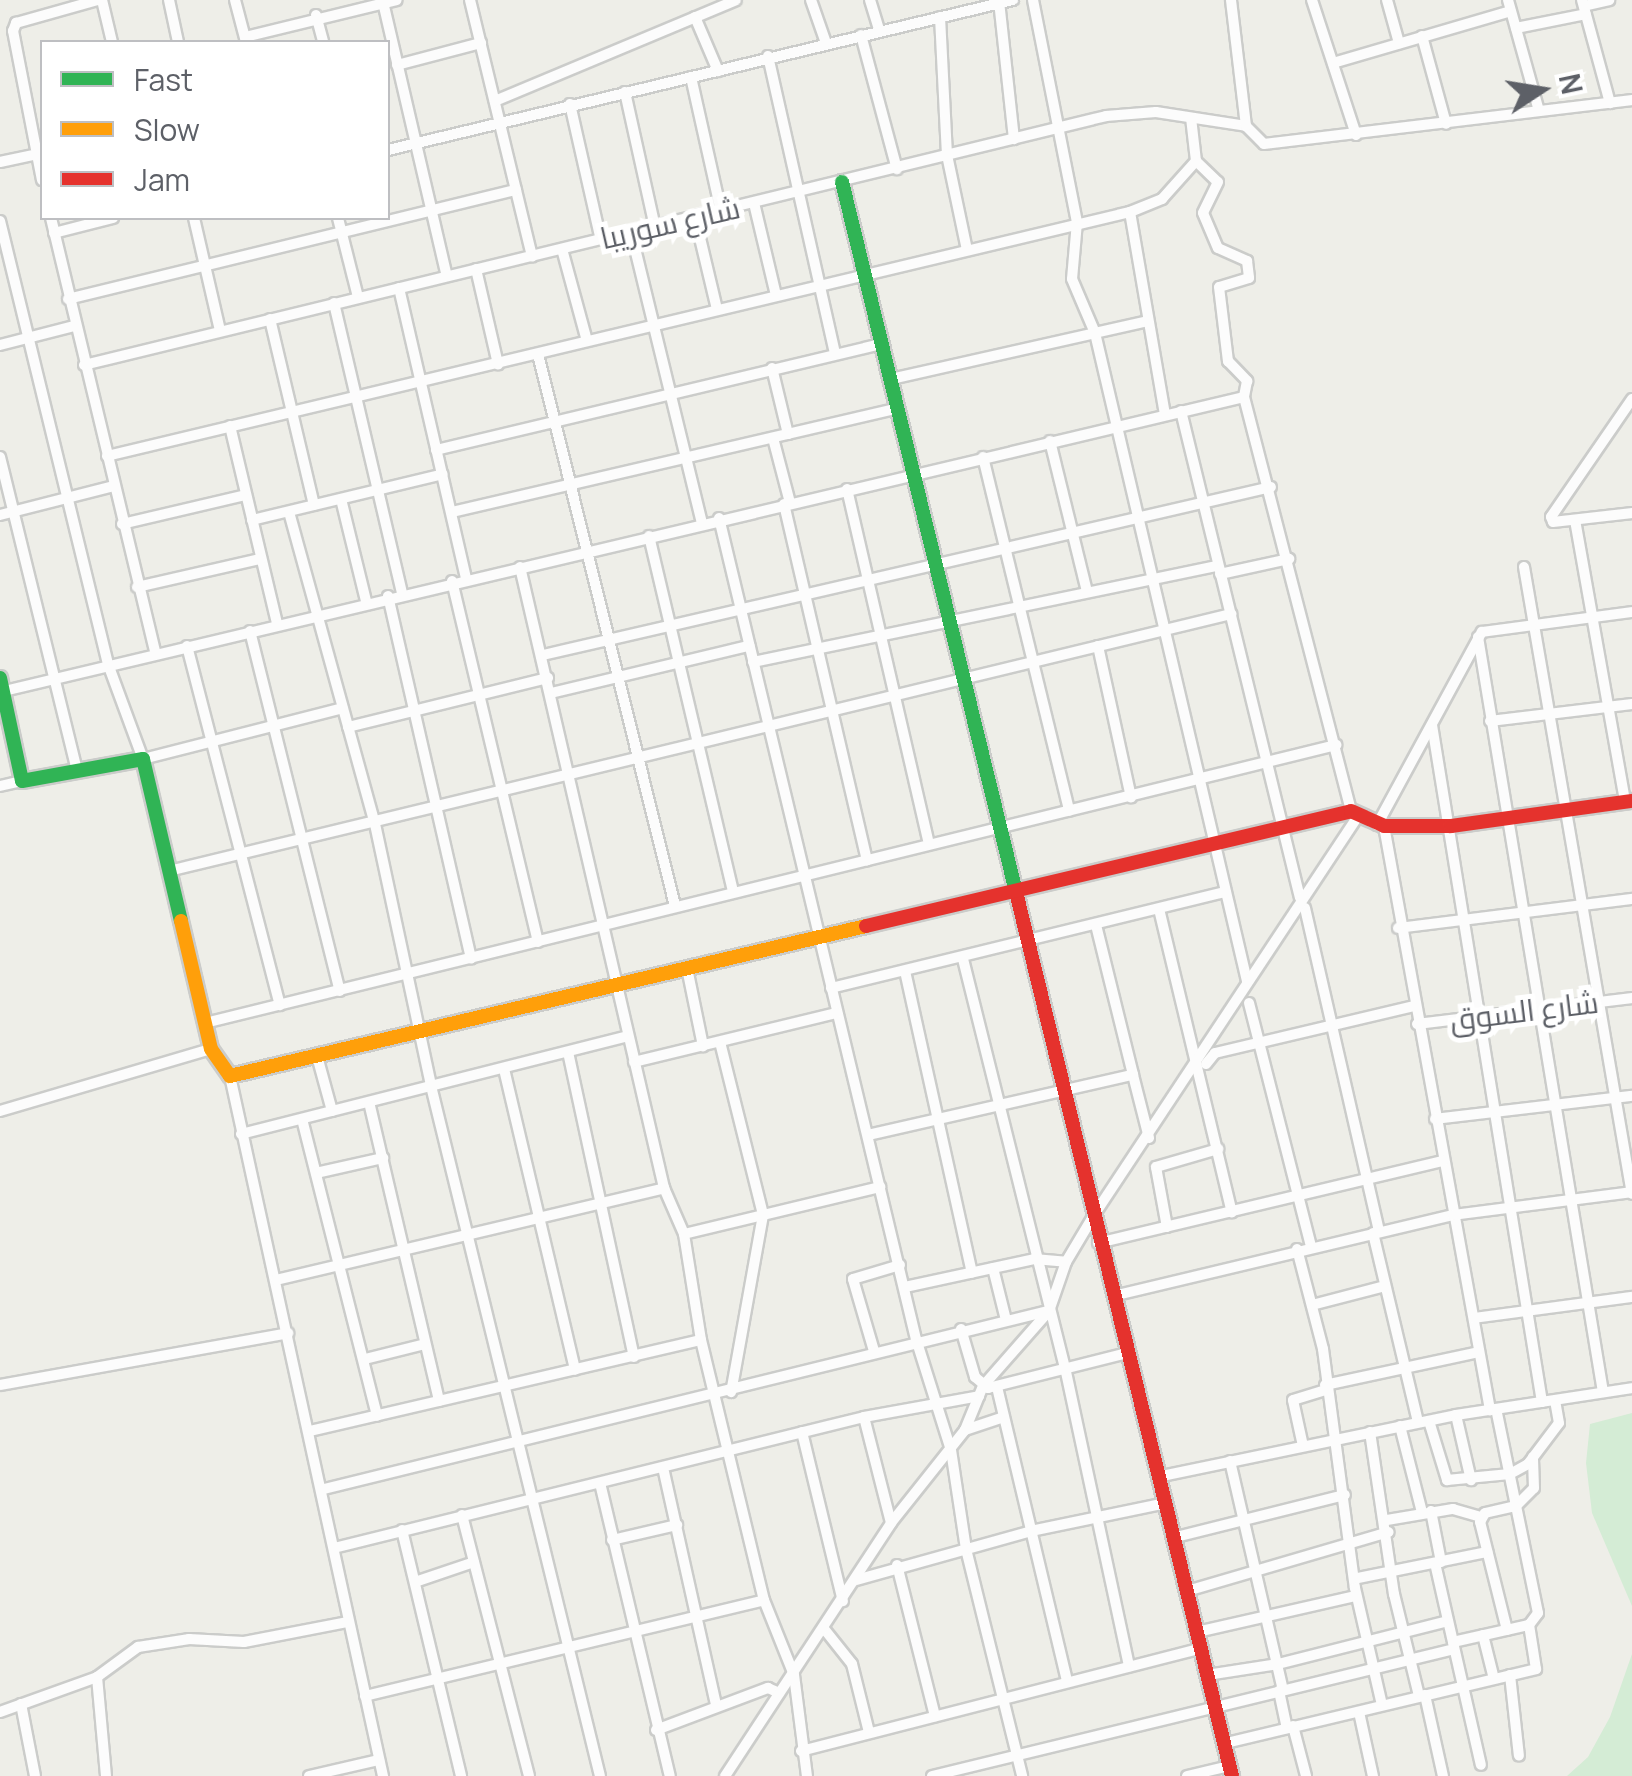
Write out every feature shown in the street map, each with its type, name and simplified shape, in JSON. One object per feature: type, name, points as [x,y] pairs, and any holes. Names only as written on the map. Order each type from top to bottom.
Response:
[{"type":"street","points":[[0,162],[39,161],[16,23],[100,0],[111,40]]},
{"type":"street","points":[[169,0],[178,40]]},
{"type":"street","points":[[236,0],[245,40],[352,4],[397,0]]},
{"type":"street","points":[[470,0],[532,257]]},
{"type":"street","points":[[495,102],[736,0]]},
{"type":"street","points":[[811,0],[826,43]]},
{"type":"street","points":[[870,0],[878,30]]},
{"type":"street","points":[[390,149],[1013,0]]},
{"type":"street","points":[[1033,0],[1077,222],[1072,279],[1095,333],[1247,981]]},
{"type":"street","points":[[1231,0],[1246,126]]},
{"type":"street","points":[[1312,0],[1356,135],[1632,100]]},
{"type":"street","points":[[1387,0],[1399,43]]},
{"type":"street","points":[[1516,28],[1609,0]]},
{"type":"street","points":[[383,2],[447,276]]},
{"type":"street","points":[[999,2],[1014,139]]},
{"type":"street","points":[[1332,64],[1509,5],[1539,111]]},
{"type":"street","points":[[1584,7],[1610,103]]},
{"type":"street","points":[[316,15],[322,40]]},
{"type":"street","points":[[694,17],[718,70]]},
{"type":"street","points":[[940,17],[947,155],[967,250]]},
{"type":"street","points":[[861,35],[897,169]]},
{"type":"street","points":[[1422,36],[1446,124]]},
{"type":"street","points":[[396,65],[481,43]]},
{"type":"street","points":[[768,56],[835,354]]},
{"type":"street","points":[[690,77],[721,211]]},
{"type":"street","points":[[625,92],[655,227]]},
{"type":"street","points":[[570,104],[600,240]]},
{"type":"street","name":"شارع سوريبا","points":[[84,364],[1138,112],[1246,126],[1264,144],[1356,135]]},
{"type":"street","points":[[725,1776],[778,1693],[825,1630],[890,1523],[966,1430],[981,1391],[1050,1311],[1066,1262],[1094,1215],[1150,1138],[1247,981],[1302,903],[1354,814],[1271,487],[1244,397],[1247,381],[1229,365],[1219,291],[1249,278],[1247,261],[1218,248],[1203,213],[1218,182],[1196,161],[1191,118]]},
{"type":"street","points":[[107,456],[1130,212],[1162,198],[1196,161]]},
{"type":"street","points":[[842,182],[1098,1243],[1176,1538],[1231,1771],[1187,1776]]},
{"type":"street","points":[[68,299],[516,190]]},
{"type":"street","points":[[754,203],[776,295]]},
{"type":"street","points":[[1130,212],[1166,414]]},
{"type":"street","points":[[695,218],[717,310]]},
{"type":"street","points":[[51,220],[154,652]]},
{"type":"street","points":[[54,233],[106,220]]},
{"type":"street","points":[[194,220],[220,331]]},
{"type":"street","points":[[339,220],[358,298]]},
{"type":"street","points":[[0,222],[108,664],[143,759],[173,870],[210,1022],[211,1048],[230,1076],[338,1547],[348,1622],[382,1776]]},
{"type":"street","points":[[631,232],[702,523]]},
{"type":"street","points":[[562,249],[587,341]]},
{"type":"street","points":[[476,270],[498,364]]},
{"type":"street","points":[[399,288],[466,578]]},
{"type":"street","points":[[334,303],[402,593]]},
{"type":"street","points":[[270,319],[314,505]]},
{"type":"street","points":[[890,379],[1148,321]]},
{"type":"street","points":[[0,344],[74,326]]},
{"type":"street","points":[[436,450],[882,344]]},
{"type":"street","points":[[538,354],[568,488],[676,906]]},
{"type":"street","points":[[772,368],[788,434]]},
{"type":"street","points":[[22,781],[1,687],[1244,397]]},
{"type":"street","points":[[1632,399],[1551,517],[1575,520],[1632,513]]},
{"type":"street","points":[[452,512],[898,408]]},
{"type":"street","points":[[1181,410],[1367,1179],[1402,1366],[1444,1478],[1470,1480],[1510,1474],[1533,1457],[1559,1423],[1555,1400]]},
{"type":"street","points":[[230,426],[276,624]]},
{"type":"street","points":[[773,438],[867,860]]},
{"type":"street","points":[[1050,441],[1087,592]]},
{"type":"street","points":[[0,457],[77,770]]},
{"type":"street","points":[[983,457],[1069,811]]},
{"type":"street","points":[[252,520],[442,474]]},
{"type":"street","points":[[0,516],[114,486]]},
{"type":"street","points":[[543,655],[1071,530],[1271,487]]},
{"type":"street","points":[[847,489],[929,844]]},
{"type":"street","points":[[122,524],[246,495]]},
{"type":"street","points":[[341,499],[366,601]]},
{"type":"street","points":[[289,512],[375,824],[431,1086],[600,1776]]},
{"type":"street","points":[[718,518],[916,1339],[950,1450],[966,1548],[1022,1776]]},
{"type":"street","points":[[230,1076],[420,1034],[1281,826],[1354,814],[1380,825],[1451,826],[1629,801],[1575,520]]},
{"type":"street","points":[[649,536],[733,892]]},
{"type":"street","points":[[138,587],[260,559]]},
{"type":"street","points":[[753,662],[1152,579],[1289,559]]},
{"type":"street","points":[[1113,1296],[1297,1249],[1453,1215],[1632,1193],[1524,567]]},
{"type":"street","points":[[520,568],[572,776],[601,924],[664,1188],[684,1234],[701,1340],[764,1600],[794,1675],[806,1776]]},
{"type":"street","points":[[452,581],[538,942]]},
{"type":"street","points":[[388,596],[472,959]]},
{"type":"street","points":[[932,1776],[1410,1660],[1482,1635],[1529,1625],[1538,1613],[1510,1474],[1479,1352],[1380,825],[1478,637],[1486,630],[1632,612]]},
{"type":"street","points":[[173,870],[440,810],[768,724],[1231,614]]},
{"type":"street","points":[[250,631],[278,724],[340,991]]},
{"type":"street","points":[[1478,637],[1603,1392]]},
{"type":"street","points":[[188,646],[280,1005]]},
{"type":"street","points":[[551,693],[749,646]]},
{"type":"street","points":[[1098,646],[1131,797]]},
{"type":"street","points":[[348,727],[548,678]]},
{"type":"street","points":[[1490,722],[1632,704]]},
{"type":"street","points":[[0,786],[143,759],[343,708]]},
{"type":"street","points":[[1432,725],[1542,1402]]},
{"type":"street","points":[[210,1022],[1336,745]]},
{"type":"street","points":[[831,988],[1026,944],[1226,892]]},
{"type":"street","points":[[1398,928],[1632,899]]},
{"type":"street","points":[[1159,908],[1200,1060],[1232,1212]]},
{"type":"street","points":[[1096,926],[1150,1138]]},
{"type":"street","points":[[964,959],[1034,1258],[1066,1372],[1094,1517],[1129,1666]]},
{"type":"street","points":[[687,968],[704,1046]]},
{"type":"street","points":[[905,972],[972,1272]]},
{"type":"street","name":"شارع السوق","points":[[1417,1024],[1632,998]]},
{"type":"street","points":[[1249,1002],[1312,1246]]},
{"type":"street","points":[[1201,1076],[1211,1055],[1414,1006]]},
{"type":"street","points":[[634,1062],[838,1013]]},
{"type":"street","points":[[242,1134],[628,1036]]},
{"type":"street","points":[[720,1042],[763,1216],[731,1392]]},
{"type":"street","points":[[0,1111],[211,1048]]},
{"type":"street","points":[[568,1052],[634,1357]]},
{"type":"street","points":[[317,1056],[332,1111]]},
{"type":"street","points":[[504,1068],[576,1370]]},
{"type":"street","points":[[868,1135],[1133,1075]]},
{"type":"street","points":[[1435,1119],[1632,1096]]},
{"type":"street","points":[[369,1102],[438,1401]]},
{"type":"street","points":[[302,1118],[377,1416]]},
{"type":"street","points":[[1167,1227],[1156,1167],[1218,1149]]},
{"type":"street","points":[[316,1173],[383,1158]]},
{"type":"street","points":[[1098,1243],[1442,1161]]},
{"type":"street","points":[[684,1234],[880,1187]]},
{"type":"street","points":[[276,1280],[664,1188]]},
{"type":"street","points":[[1297,1249],[1312,1304],[1354,1542],[1356,1596],[1382,1705]]},
{"type":"street","points":[[905,1287],[1034,1258],[1066,1262]]},
{"type":"street","points":[[874,1351],[852,1279],[900,1265]]},
{"type":"street","points":[[993,1268],[1006,1320]]},
{"type":"street","points":[[1312,1304],[1385,1286]]},
{"type":"street","points":[[1474,1318],[1588,1299],[1632,1298]]},
{"type":"street","points":[[324,1489],[517,1439],[715,1397],[916,1339],[1050,1311]]},
{"type":"street","points":[[961,1329],[981,1391]]},
{"type":"street","points":[[0,1384],[288,1333]]},
{"type":"street","points":[[310,1432],[701,1340]]},
{"type":"street","points":[[364,1359],[425,1344]]},
{"type":"street","points":[[338,1547],[600,1483],[664,1472],[728,1450],[1066,1372],[1127,1352]]},
{"type":"street","points":[[1303,1446],[1293,1400],[1402,1366],[1479,1352]]},
{"type":"street","points":[[997,1387],[1067,1681]]},
{"type":"street","points":[[1157,1476],[1400,1426],[1632,1388]]},
{"type":"street","points":[[1456,1416],[1470,1480]]},
{"type":"street","points":[[864,1417],[890,1523]]},
{"type":"street","points":[[966,1430],[1004,1418]]},
{"type":"street","points":[[1400,1426],[1426,1512],[1480,1765]]},
{"type":"street","points":[[802,1432],[843,1601]]},
{"type":"street","points":[[1370,1432],[1388,1526],[1391,1572],[1442,1776]]},
{"type":"street","points":[[1187,1591],[1354,1542],[1426,1512],[1467,1510],[1481,1517],[1516,1506],[1536,1484],[1533,1457]]},
{"type":"street","points":[[1230,1460],[1268,1618],[1281,1691],[1306,1776]]},
{"type":"street","points":[[664,1472],[716,1705]]},
{"type":"street","points":[[600,1483],[670,1776]]},
{"type":"street","points":[[1176,1538],[1345,1496]]},
{"type":"street","points":[[856,1580],[897,1564],[1166,1503]]},
{"type":"street","points":[[462,1515],[529,1776]]},
{"type":"street","points":[[1481,1517],[1508,1630]]},
{"type":"street","points":[[612,1540],[677,1524]]},
{"type":"street","points":[[402,1530],[461,1776]]},
{"type":"street","points":[[1358,1578],[1488,1552]]},
{"type":"street","points":[[415,1582],[474,1562]]},
{"type":"street","points":[[897,1564],[935,1716]]},
{"type":"street","points":[[1197,1632],[1356,1596]]},
{"type":"street","points":[[365,1696],[764,1600]]},
{"type":"street","points":[[1207,1675],[1278,1664],[1448,1620]]},
{"type":"street","points":[[0,1712],[97,1677],[138,1647],[189,1639],[244,1642],[348,1622]]},
{"type":"street","points":[[1222,1744],[1536,1669],[1529,1625]]},
{"type":"street","points":[[825,1630],[852,1664],[869,1732]]},
{"type":"street","points":[[1482,1635],[1494,1679]]},
{"type":"street","points":[[801,1751],[1201,1648]]},
{"type":"street","points":[[1510,1674],[1520,1756]]},
{"type":"street","points":[[97,1677],[106,1776]]},
{"type":"street","points":[[656,1730],[768,1688],[778,1693]]},
{"type":"street","points":[[22,1704],[35,1776]]},
{"type":"street","points":[[1358,1712],[1373,1776]]},
{"type":"street","points":[[308,1776],[379,1760]]},
{"type":"green space","points":[[1632,1413],[1632,1606],[1592,1513],[1586,1463],[1590,1424]]},
{"type":"green space","points":[[1632,1654],[1632,1776],[1567,1776],[1588,1757],[1610,1717]]},
{"type":"traffic: fast","points":[[842,182],[1016,892]]},
{"type":"traffic: fast","points":[[0,678],[22,781],[143,759],[181,921]]},
{"type":"traffic: slow","points":[[181,921],[211,1049],[230,1076],[866,926]]},
{"type":"traffic: jam","points":[[866,926],[1351,811],[1384,826],[1451,826],[1632,801]]},
{"type":"traffic: jam","points":[[1016,892],[1232,1776]]}]
